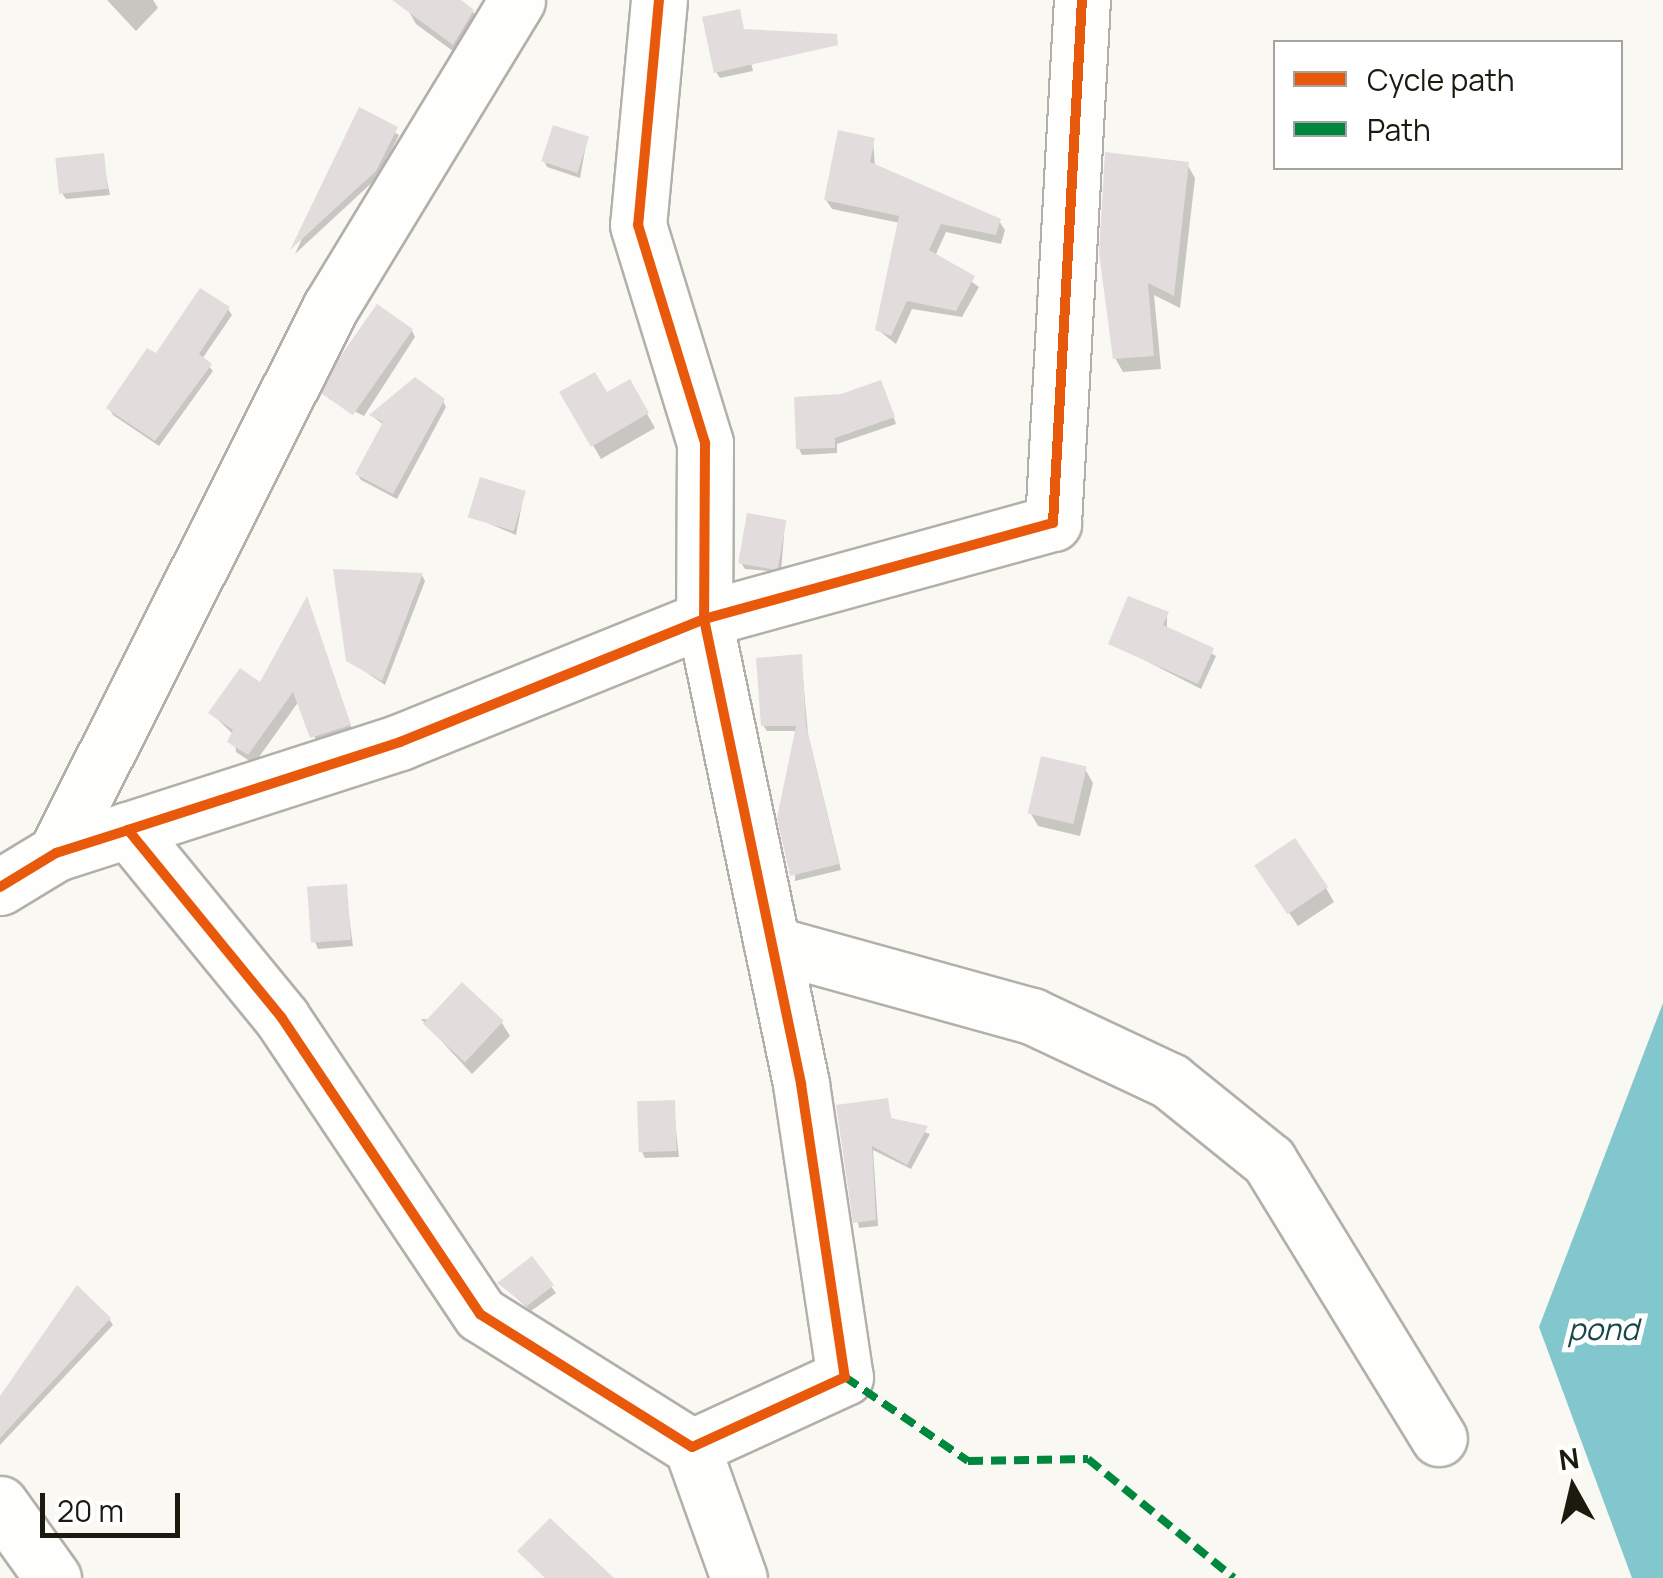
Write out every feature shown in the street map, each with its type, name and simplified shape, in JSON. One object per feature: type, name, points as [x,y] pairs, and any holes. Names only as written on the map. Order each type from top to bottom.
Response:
[{"type":"street","points":[[56,853],[330,308],[517,0]]},
{"type":"street","points":[[659,0],[638,225],[705,443],[704,618],[802,1084],[845,1377],[692,1447]]},
{"type":"street","points":[[0,887],[56,853],[400,742],[704,618],[1053,523],[1082,0]]},
{"type":"street","points":[[128,830],[282,1018],[480,1314],[692,1447],[739,1578]]},
{"type":"street","points":[[772,944],[1032,1016],[1170,1081],[1269,1161],[1440,1438]]},
{"type":"street","points":[[0,1504],[53,1578]]},
{"type":"water","name":"pond","points":[[1663,1003],[1663,1578],[1632,1578],[1539,1327]]},
{"type":"building","points":[[392,0],[461,0],[474,10],[453,45]]},
{"type":"building","points":[[740,9],[744,29],[837,34],[838,45],[714,73],[702,17]]},
{"type":"building","points":[[359,107],[398,127],[376,171],[290,250]]},
{"type":"building","points":[[553,125],[589,137],[577,173],[541,161]]},
{"type":"building","points":[[838,130],[875,138],[870,162],[1001,219],[996,235],[941,224],[929,250],[975,276],[956,311],[907,301],[891,336],[875,330],[899,216],[824,200]]},
{"type":"building","points":[[1105,152],[1189,162],[1174,296],[1148,283],[1154,356],[1113,359],[1099,253]]},
{"type":"building","points":[[104,153],[108,189],[59,194],[55,158]]},
{"type":"building","points":[[200,288],[230,307],[199,354],[212,364],[155,441],[106,408],[147,348],[156,353]]},
{"type":"building","points":[[377,304],[413,329],[353,415],[317,390]]},
{"type":"building","points":[[595,372],[607,392],[630,379],[649,413],[591,447],[559,392]]},
{"type":"building","points":[[415,377],[445,399],[393,494],[355,474],[383,422],[369,415]]},
{"type":"building","points":[[881,380],[895,417],[835,438],[835,448],[796,449],[794,397],[841,394]]},
{"type":"building","points":[[480,477],[526,491],[514,531],[468,517]]},
{"type":"building","points":[[747,513],[786,520],[778,570],[738,563]]},
{"type":"building","points":[[333,569],[423,573],[382,681],[346,661]]},
{"type":"building","points":[[307,596],[351,725],[310,738],[293,692],[248,755],[227,742],[233,730],[208,713],[240,668],[260,682]]},
{"type":"building","points":[[1128,596],[1169,612],[1163,625],[1214,648],[1198,684],[1108,644]]},
{"type":"building","points":[[802,654],[806,726],[839,864],[790,876],[777,818],[796,726],[761,726],[756,658]]},
{"type":"building","points":[[1041,756],[1087,767],[1074,824],[1028,813]]},
{"type":"building","points":[[1295,838],[1328,887],[1287,914],[1254,865]]},
{"type":"building","points":[[347,884],[351,940],[311,943],[307,887]]},
{"type":"building","points":[[462,982],[504,1021],[465,1063],[423,1024]]},
{"type":"building","points":[[888,1098],[891,1118],[928,1126],[907,1165],[872,1146],[876,1220],[853,1223],[836,1105]]},
{"type":"building","points":[[675,1100],[677,1151],[639,1152],[637,1101]]},
{"type":"building","points":[[532,1256],[554,1285],[527,1306],[497,1283]]},
{"type":"building","points":[[77,1285],[111,1318],[0,1438],[0,1396]]},
{"type":"building","points":[[550,1518],[614,1578],[545,1578],[517,1551]]},
{"type":"marked path","points":[[845,1377],[968,1461],[1088,1459],[1234,1578]]},
{"type":"cycle path","points":[[659,0],[638,225],[705,443],[704,619],[1053,523],[1082,0]]},
{"type":"cycle path","points":[[0,887],[56,853],[400,742],[704,619],[801,1084],[845,1377],[692,1447],[480,1314],[282,1018],[128,830]]}]
